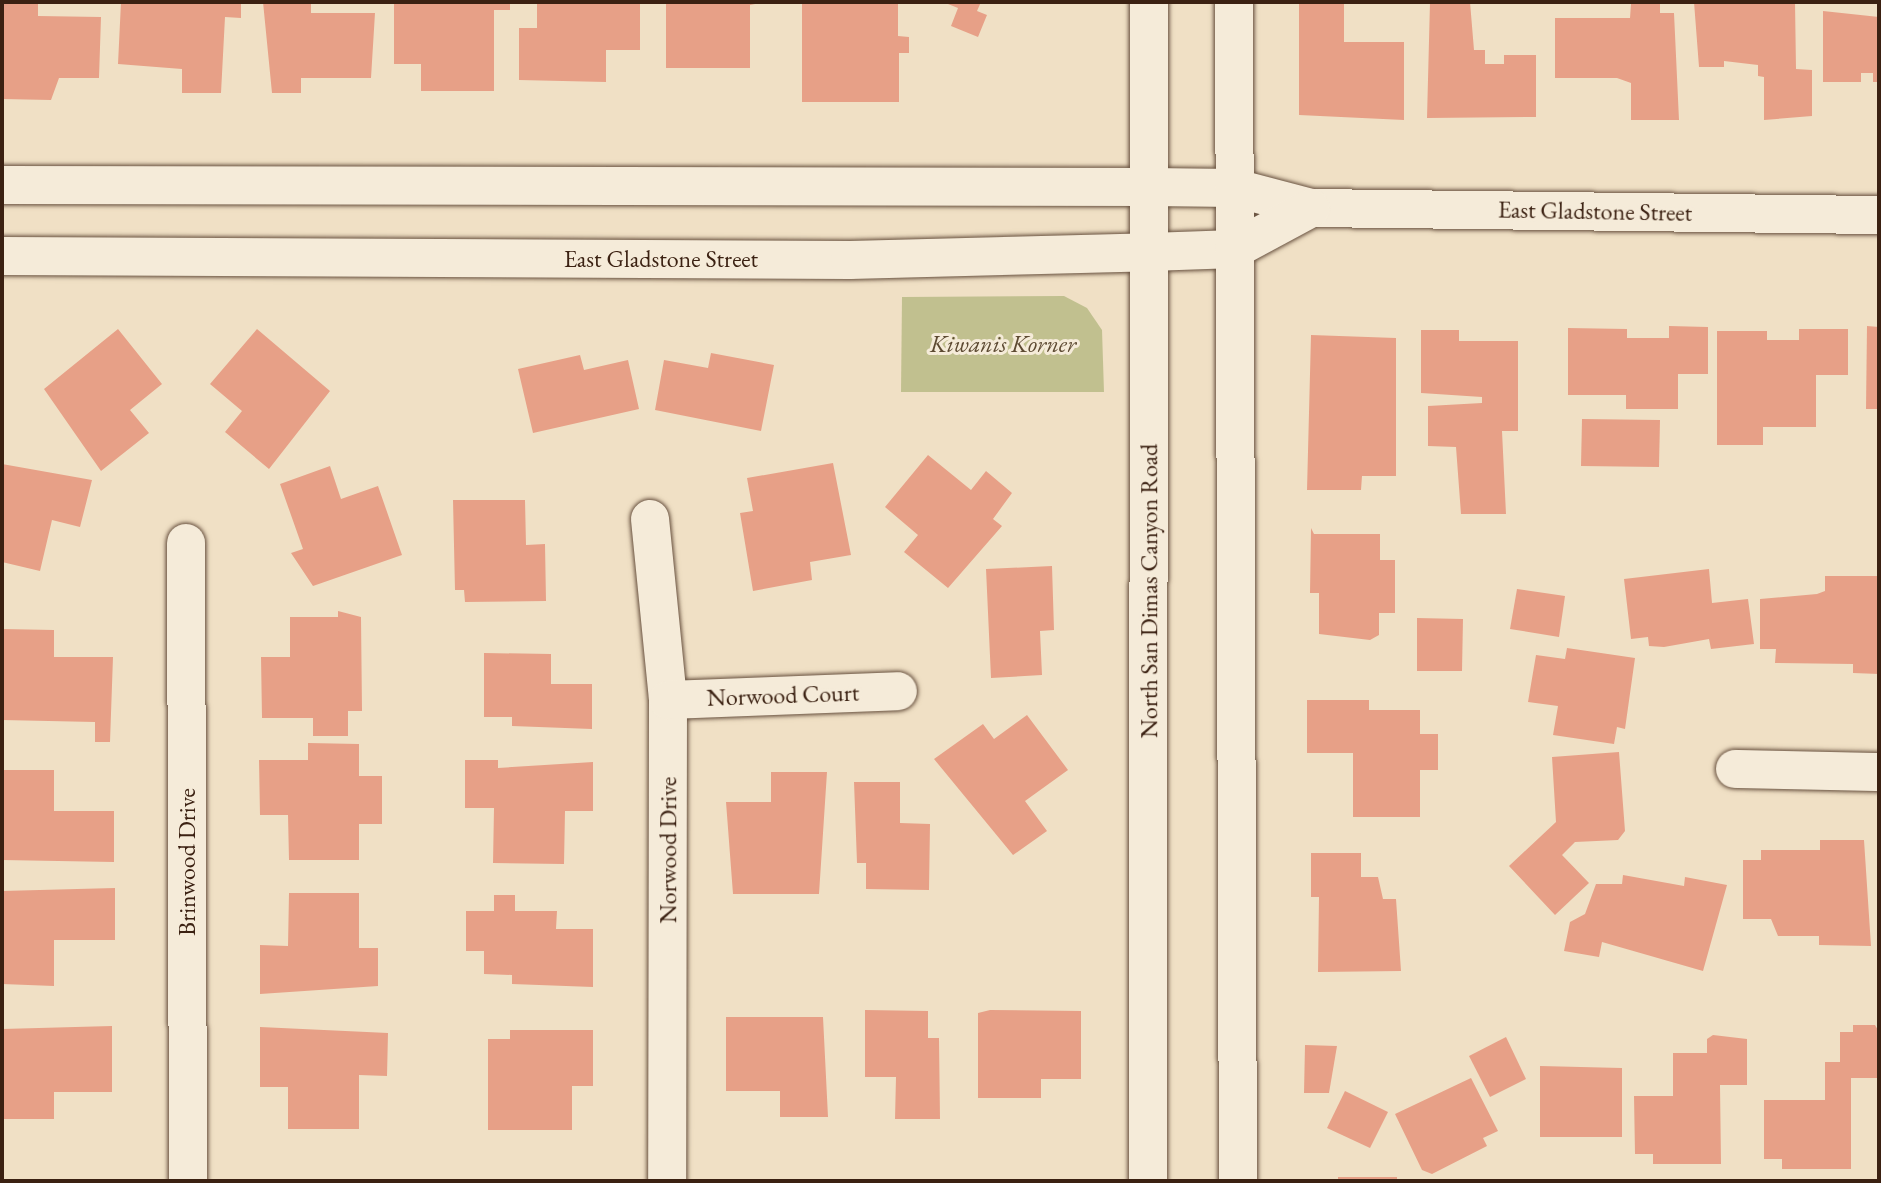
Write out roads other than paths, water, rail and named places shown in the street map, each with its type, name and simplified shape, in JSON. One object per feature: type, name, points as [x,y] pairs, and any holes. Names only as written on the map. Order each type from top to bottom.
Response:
[{"type":"street","name":"North San Dimas Canyon Road","points":[[1148,1181],[1149,2]]},
{"type":"street","points":[[1234,2],[1238,1181]]},
{"type":"street","name":"East Gladstone Street","points":[[2,185],[1235,188],[1311,208],[1879,215]]},
{"type":"street","name":"East Gladstone Street","points":[[2,256],[850,260],[1150,252],[1234,248],[1311,208]]},
{"type":"street","name":"Norwood Drive","points":[[650,519],[668,699],[667,1181]]},
{"type":"street","name":"Brinwood Drive","points":[[186,543],[188,1181]]},
{"type":"street","name":"Norwood Court","points":[[668,699],[898,691]]},
{"type":"street","points":[[1735,769],[1879,772]]},
{"type":"park label","name":"Kiwanis Korner","points":[[1003,344]]}]
